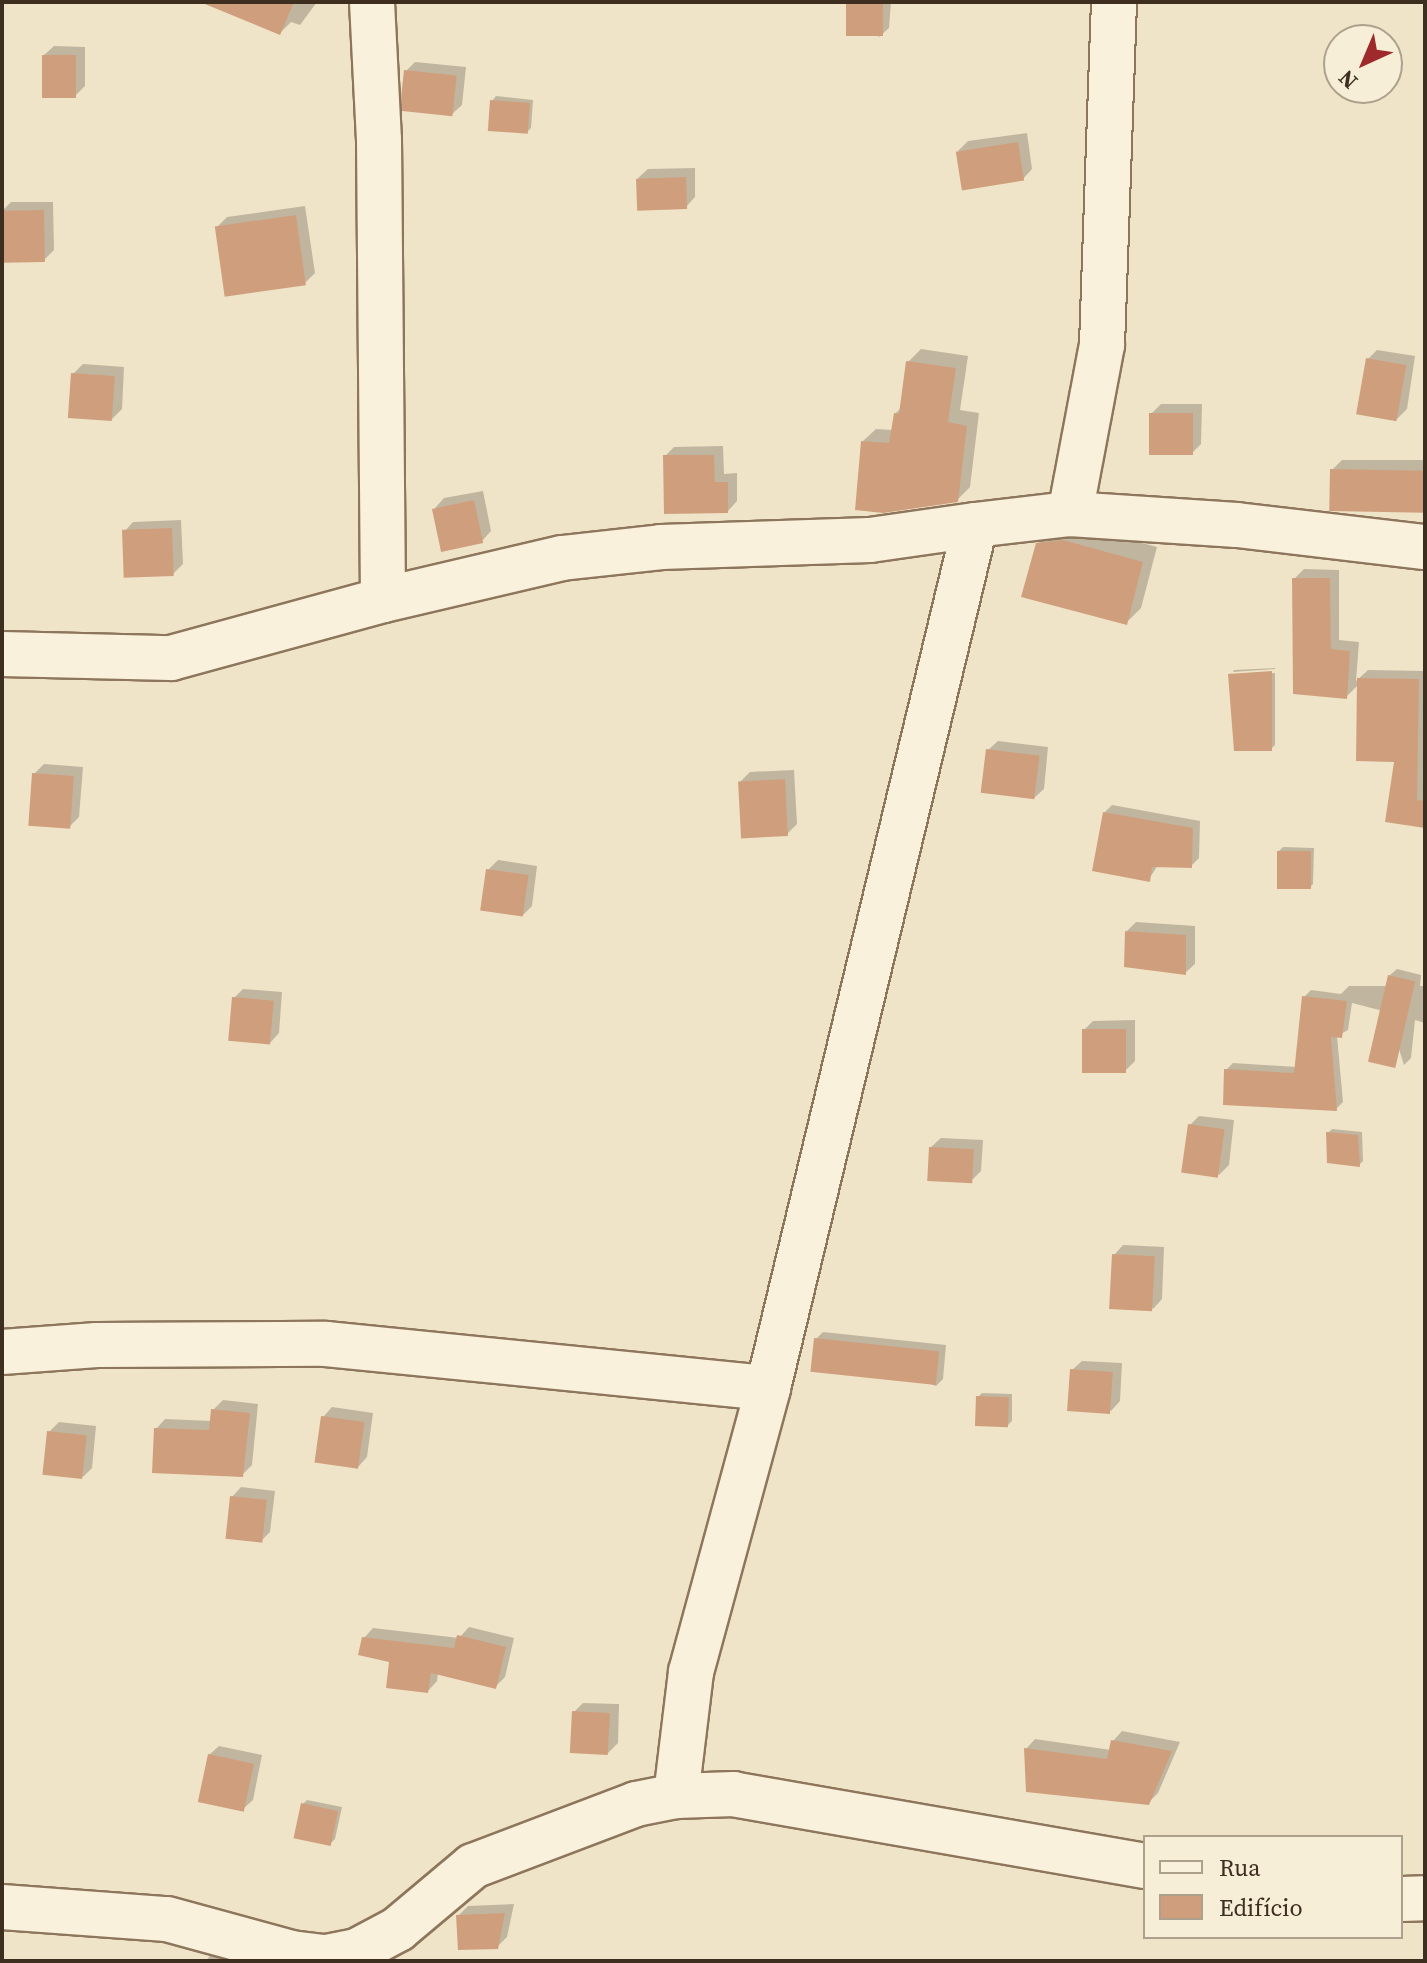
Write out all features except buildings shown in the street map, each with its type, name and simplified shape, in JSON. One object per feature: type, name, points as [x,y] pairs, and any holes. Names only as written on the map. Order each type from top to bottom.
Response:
[{"type":"street","points":[[372,2],[379,140],[383,600]]},
{"type":"street","points":[[1070,514],[1102,345],[1114,2]]},
{"type":"street","points":[[2,654],[171,658],[383,600],[562,558],[661,547],[870,540],[1070,514],[1237,525],[1425,547]]},
{"type":"street","points":[[676,1796],[691,1672],[768,1388],[975,525]]},
{"type":"street","points":[[2,1352],[97,1345],[326,1344],[768,1388]]},
{"type":"street","points":[[2,1907],[167,1919],[318,1959],[357,1951],[398,1929],[473,1866],[636,1804],[676,1796],[734,1794],[1143,1866]]},
{"type":"street","points":[[1403,1899],[1425,1898]]}]
